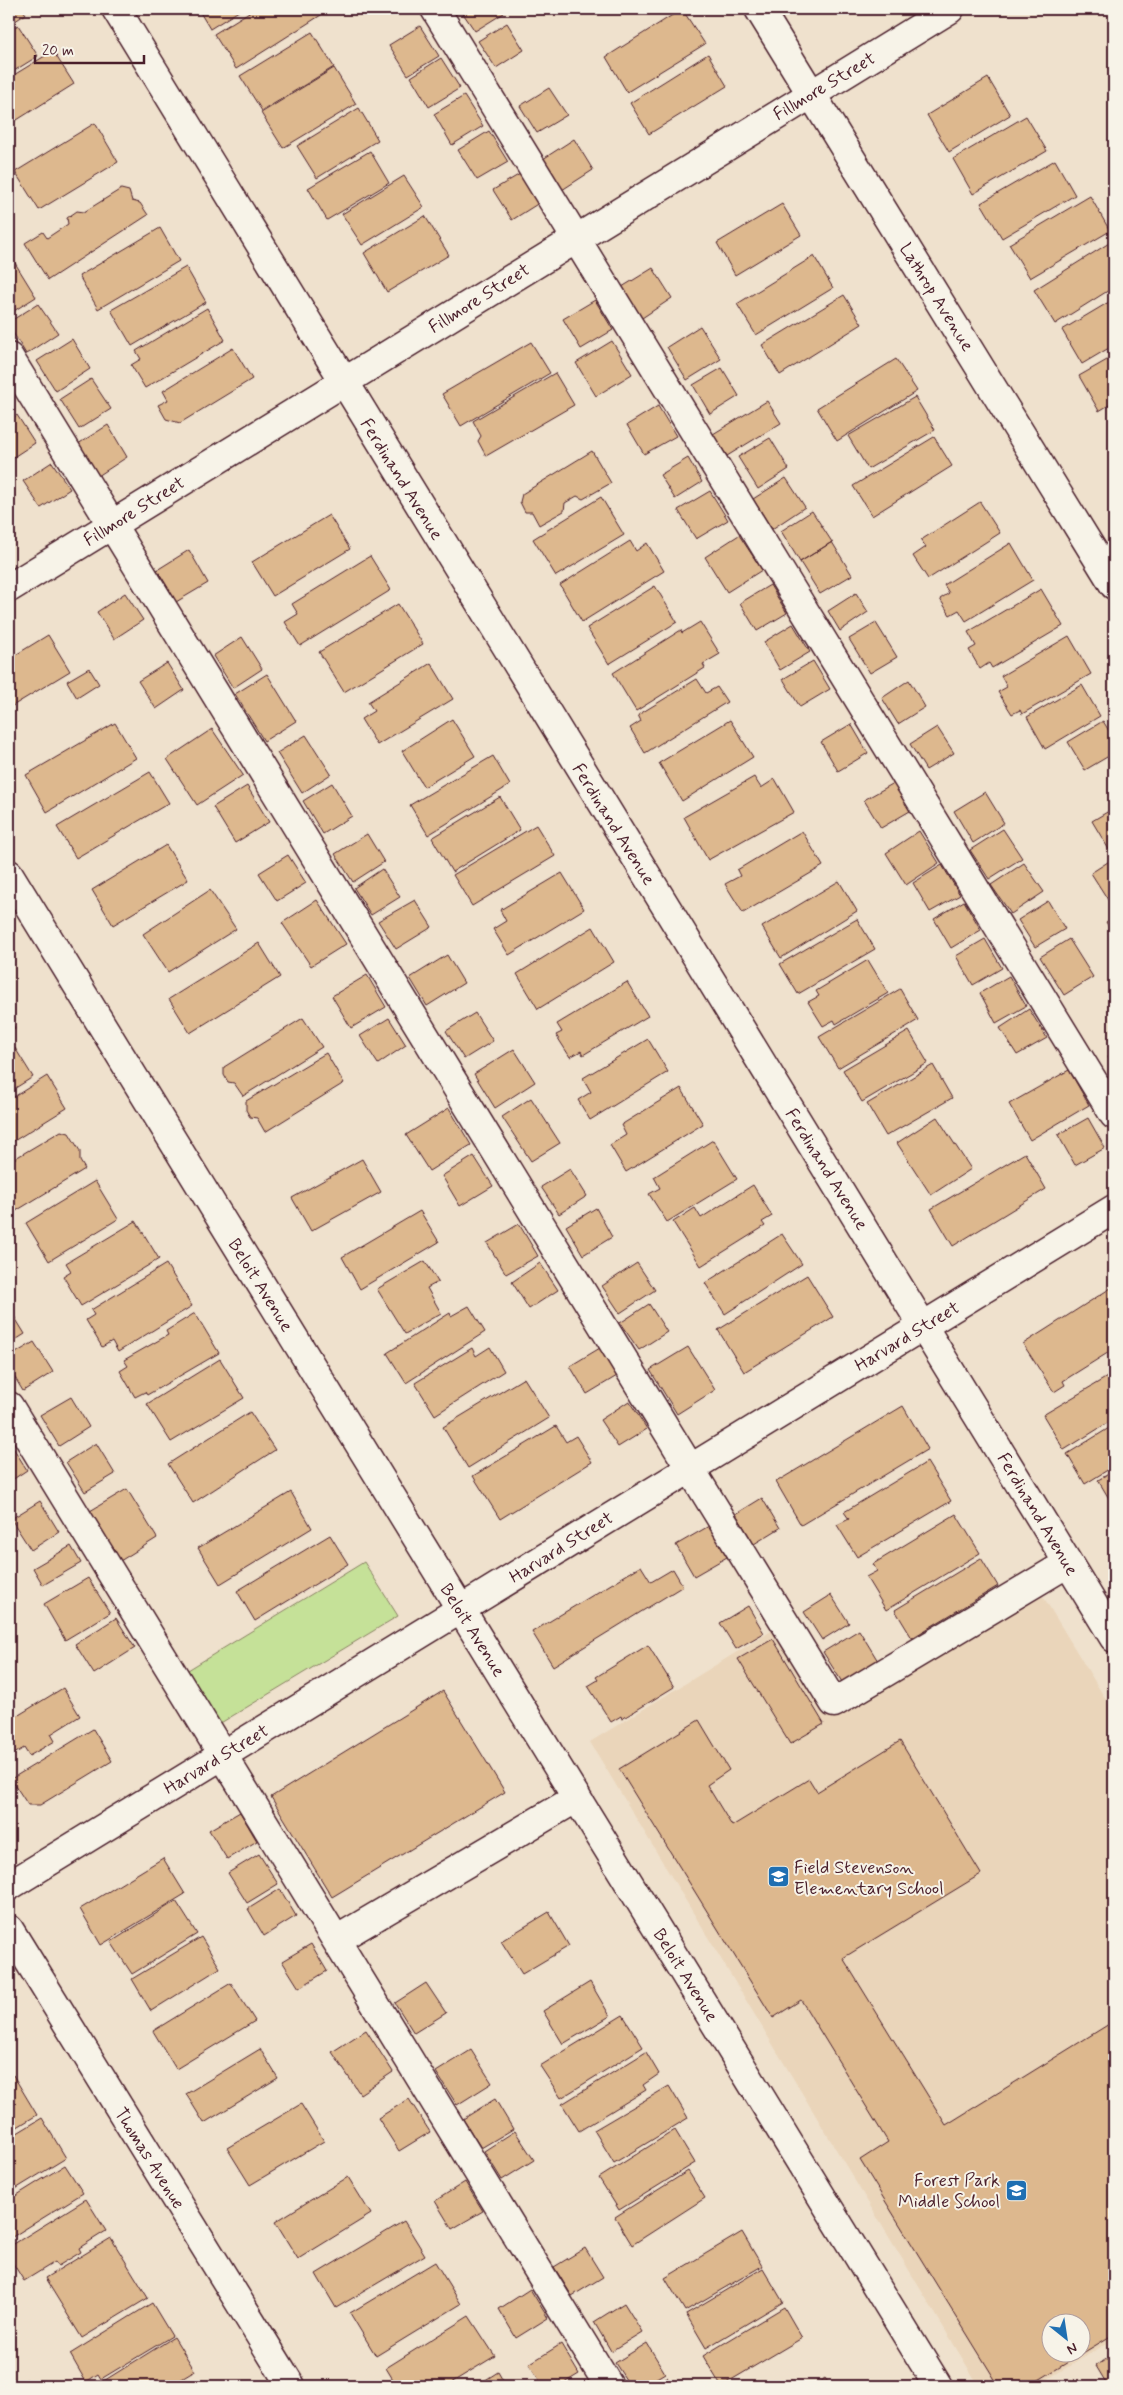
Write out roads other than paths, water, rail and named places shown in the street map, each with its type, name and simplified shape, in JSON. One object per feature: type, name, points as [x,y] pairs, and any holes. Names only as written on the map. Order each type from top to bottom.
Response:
[{"type":"street","name":"Ferdinand Avenue","points":[[116,9],[1114,1638]]},
{"type":"street","points":[[435,9],[1114,1115]]},
{"type":"street","name":"Lathrop Avenue","points":[[759,9],[1114,585]]},
{"type":"street","name":"Fillmore Street","points":[[9,588],[950,9]]},
{"type":"street","points":[[9,357],[834,1703],[1068,1563]]},
{"type":"street","name":"Beloit Avenue","points":[[9,874],[938,2386]]},
{"type":"street","name":"Harvard Street","points":[[9,1886],[1114,1209]]},
{"type":"street","points":[[9,1406],[609,2386]]},
{"type":"street","points":[[336,1940],[577,1798]]},
{"type":"street","name":"Thomas Avenue","points":[[9,1929],[291,2386]]},
{"type":"place","name":"Field Stevenson Elementary School","points":[[778,1877]]},
{"type":"place","name":"Forest Park Middle School","points":[[1016,2190]]}]
